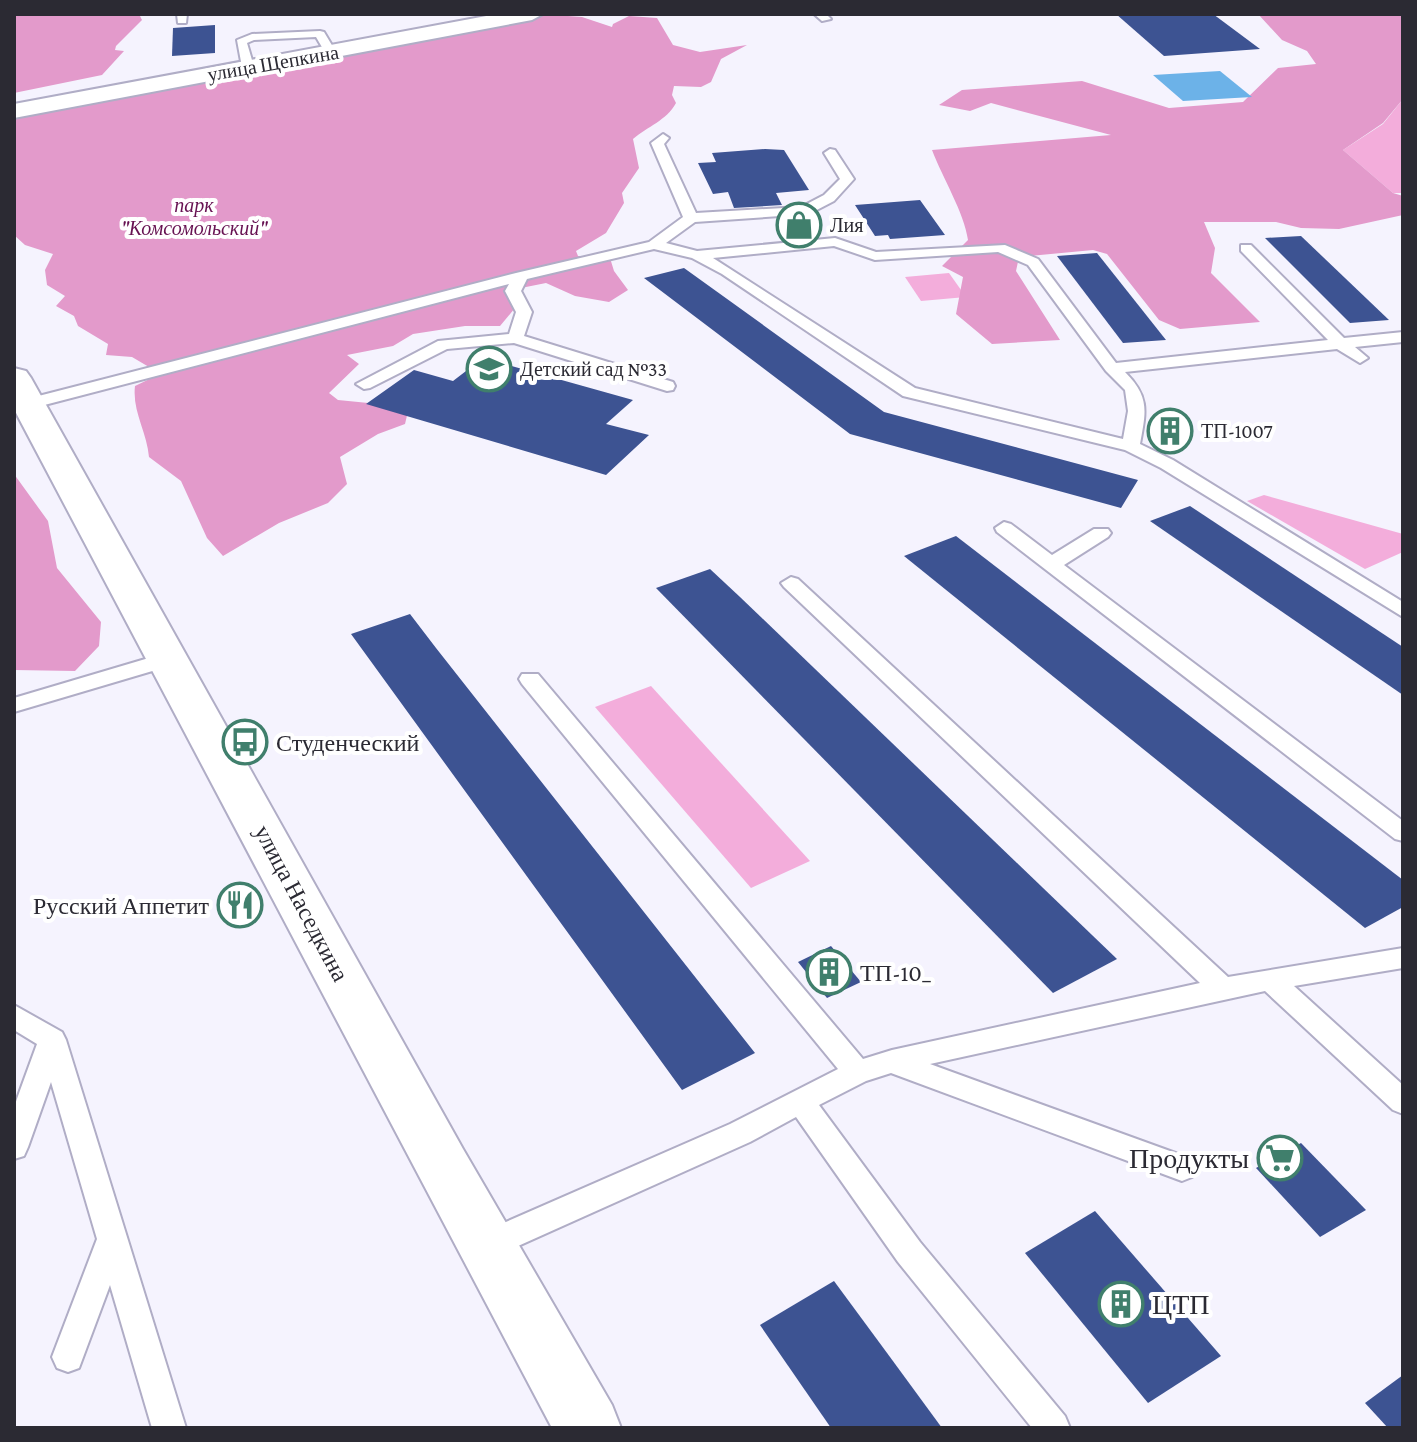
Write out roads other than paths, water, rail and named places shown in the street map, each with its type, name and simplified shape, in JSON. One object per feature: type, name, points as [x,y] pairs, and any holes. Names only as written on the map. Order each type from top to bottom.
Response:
[{"type":"main road","name":"улица Щепкина","points":[[14,111],[507,16],[532,14]]},
{"type":"main road","name":"улица Наседкина","points":[[21,391],[485,1246],[588,1428]]},
{"type":"lane","points":[[663,138],[657,143],[691,218]]},
{"type":"lane","points":[[21,391],[654,245],[691,218],[804,211],[829,198],[847,179],[830,153]]},
{"type":"lane","points":[[697,255],[835,242],[875,256],[1000,248],[1033,262],[1112,368],[1133,389],[1137,411],[1131,446]]},
{"type":"lane","points":[[654,245],[697,255],[727,271],[909,392],[1131,446],[1167,464],[1403,611]]},
{"type":"lane","points":[[1246,248],[1341,344],[1360,358]]},
{"type":"lane","points":[[515,338],[524,312],[513,291],[521,276]]},
{"type":"lane","points":[[1112,368],[1403,337]]},
{"type":"lane","points":[[364,384],[444,344],[515,338],[667,386]]},
{"type":"lane","points":[[1004,528],[1403,833]]},
{"type":"lane","points":[[1052,564],[1101,533]]},
{"type":"lane","points":[[791,583],[1223,988]]},
{"type":"lane","points":[[14,705],[169,659]]},
{"type":"lane","points":[[530,679],[857,1072]]},
{"type":"lane","points":[[485,1246],[740,1133],[857,1072],[892,1061],[1223,988],[1403,958]]},
{"type":"lane","points":[[1270,980],[1403,1102]]},
{"type":"lane","points":[[14,1016],[52,1040],[169,1428]]},
{"type":"lane","points":[[14,1147],[52,1040]]},
{"type":"lane","points":[[892,1061],[1182,1168]]},
{"type":"lane","points":[[801,1102],[909,1252],[1053,1428]]},
{"type":"lane","points":[[68,1357],[111,1242]]},
{"type":"water","points":[[1220,71],[1252,97],[1183,101],[1153,75]]},
{"type":"place","name":"Лия","points":[[799,225]]},
{"type":"place","name":"Детский сад №33","points":[[489,369]]},
{"type":"place","name":"ТП-1007","points":[[1170,431]]},
{"type":"place","name":"Студенческий","points":[[245,742]]},
{"type":"place","name":"Русский Аппетит","points":[[240,905]]},
{"type":"place","name":"ТП-10_","points":[[829,972]]},
{"type":"place","name":"Продукты","points":[[1280,1158]]},
{"type":"place","name":"ЦТП","points":[[1121,1304]]},
{"type":"park label","name":"парк \"Комсомольский\"","points":[[194,216]]}]
